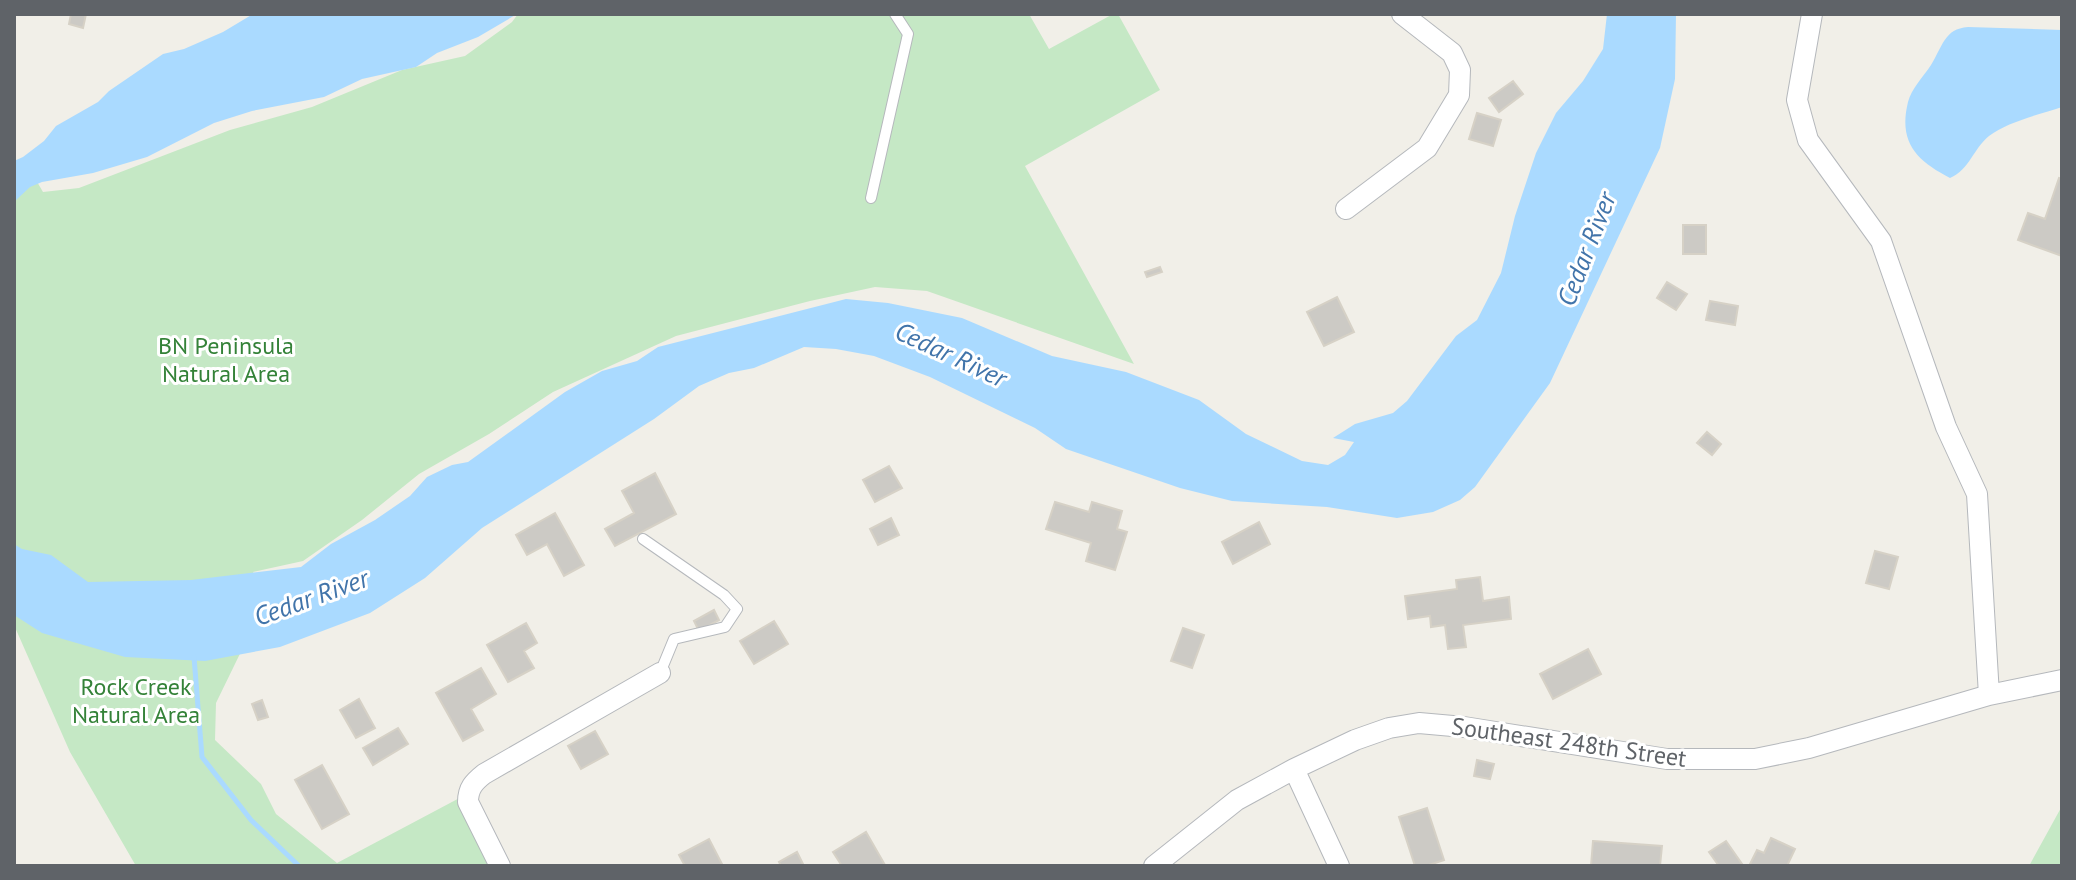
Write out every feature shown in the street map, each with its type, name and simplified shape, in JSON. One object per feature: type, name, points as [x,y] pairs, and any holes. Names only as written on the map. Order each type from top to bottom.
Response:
[{"type":"street","points":[[1346,209],[1427,148],[1459,95],[1460,70],[1452,53],[1402,14]]},
{"type":"street","points":[[1812,14],[1797,100],[1808,140],[1881,241],[1946,427],[1977,494],[1989,695]]},
{"type":"street","points":[[500,866],[471,811],[468,791],[484,774],[660,673]]},
{"type":"street","name":"Southeast 248th Street","points":[[1154,866],[1237,800],[1355,740],[1389,728],[1419,723],[1464,727],[1667,759],[1755,759],[1809,748],[1989,695],[2062,680]]},
{"type":"street","points":[[1294,769],[1339,866]]},
{"type":"lane","points":[[871,198],[908,34],[895,14]]},
{"type":"lane","points":[[643,539],[724,595],[737,609],[725,627],[674,639],[660,673]]},
{"type":"green space","name":"BN Peninsula Natural Area","points":[[518,14],[1029,14],[1049,49],[1118,14],[1160,90],[1025,166],[1134,364],[927,291],[875,287],[676,336],[553,392],[489,434],[419,474],[362,520],[303,561],[253,572],[267,598],[216,703],[215,740],[261,784],[276,814],[337,863],[467,794],[507,866],[136,866],[70,752],[14,625],[14,172],[29,168],[43,192],[79,188],[230,130],[312,107],[402,70],[465,56],[512,22]]},
{"type":"green space","points":[[2062,806],[2062,866],[2029,866]]},
{"type":"water","points":[[253,14],[517,14],[478,37],[437,53],[416,67],[362,79],[324,97],[252,111],[214,123],[147,157],[93,173],[42,182],[30,187],[14,202],[14,161],[44,141],[56,126],[98,102],[163,54],[184,49],[223,32]]},
{"type":"water","name":"Cedar River","points":[[1607,14],[1676,14],[1675,79],[1660,148],[1550,383],[1475,487],[1460,500],[1433,512],[1397,518],[1327,507],[1232,501],[1180,488],[1066,449],[1035,428],[930,377],[874,356],[804,347],[699,386],[654,419],[482,528],[425,578],[370,613],[280,647],[205,661],[125,657],[42,633],[14,615],[14,544],[22,549],[51,555],[88,582],[191,580],[301,567],[331,544],[410,496],[427,477],[452,465],[468,462],[565,392],[602,371],[637,361],[658,347],[846,299],[888,303],[962,318],[1052,356],[1126,372],[1199,400],[1246,434],[1302,461],[1328,465],[1345,455],[1354,442],[1333,438],[1355,424],[1393,413],[1407,401],[1456,336],[1477,320],[1501,273],[1515,216],[1536,153],[1556,113],[1583,81],[1603,49]]},
{"type":"water","points":[[1968,27],[2062,30],[2062,107],[1996,131],[1950,178],[1928,165],[1913,149],[1908,140],[1906,116],[1912,92],[1945,40],[1954,31]]},
{"type":"building","points":[[71,14],[86,14],[83,28],[69,24]]},
{"type":"building","points":[[1513,81],[1523,94],[1499,112],[1489,98]]},
{"type":"building","points":[[1477,113],[1501,120],[1493,146],[1469,139]]},
{"type":"building","points":[[2059,178],[2062,179],[2062,256],[2018,240],[2028,213],[2045,219]]},
{"type":"building","points":[[1683,225],[1706,225],[1706,254],[1683,254]]},
{"type":"building","points":[[1160,267],[1162,272],[1147,277],[1145,272]]},
{"type":"building","points":[[1667,282],[1687,294],[1676,310],[1657,298]]},
{"type":"building","points":[[1337,297],[1354,332],[1324,346],[1307,312]]},
{"type":"building","points":[[1710,301],[1738,306],[1735,325],[1706,320]]},
{"type":"building","points":[[1707,432],[1721,444],[1712,455],[1697,443]]},
{"type":"building","points":[[889,466],[902,488],[875,502],[863,480]]},
{"type":"building","points":[[655,473],[676,514],[615,546],[605,529],[634,513],[622,491]]},
{"type":"building","points":[[1055,502],[1089,512],[1092,502],[1122,511],[1117,529],[1127,532],[1115,570],[1086,561],[1091,543],[1046,529]]},
{"type":"building","points":[[555,513],[584,565],[564,576],[547,544],[527,555],[516,535]]},
{"type":"building","points":[[891,518],[899,535],[878,545],[870,529]]},
{"type":"building","points":[[1259,522],[1270,544],[1233,564],[1222,542]]},
{"type":"building","points":[[1875,551],[1898,557],[1889,589],[1866,583]]},
{"type":"building","points":[[1480,577],[1483,601],[1509,597],[1511,619],[1463,625],[1466,647],[1448,649],[1445,625],[1431,627],[1430,616],[1408,619],[1405,596],[1457,589],[1456,580]]},
{"type":"building","points":[[714,610],[719,620],[699,631],[694,621]]},
{"type":"building","points":[[774,621],[788,644],[754,664],[740,641]]},
{"type":"building","points":[[526,623],[537,643],[524,651],[534,668],[508,682],[487,645]]},
{"type":"building","points":[[1183,628],[1204,635],[1192,668],[1171,661]]},
{"type":"building","points":[[1588,649],[1601,674],[1553,699],[1540,674]]},
{"type":"building","points":[[481,668],[496,694],[471,709],[483,730],[463,741],[436,693]]},
{"type":"building","points":[[359,699],[375,728],[356,738],[340,710]]},
{"type":"building","points":[[262,700],[268,717],[258,720],[252,704]]},
{"type":"building","points":[[398,728],[408,744],[373,765],[363,748]]},
{"type":"building","points":[[595,731],[608,754],[581,769],[568,746]]},
{"type":"building","points":[[1477,760],[1494,764],[1490,779],[1474,776]]},
{"type":"building","points":[[322,765],[349,814],[322,829],[295,780]]},
{"type":"building","points":[[1427,808],[1444,860],[1415,866],[1399,817]]},
{"type":"building","points":[[866,832],[885,865],[842,866],[833,852]]},
{"type":"building","points":[[1771,838],[1795,849],[1787,866],[1749,866],[1757,850],[1764,853]]},
{"type":"building","points":[[709,839],[723,866],[685,866],[679,855]]},
{"type":"building","points":[[1593,841],[1662,846],[1660,866],[1591,866]]},
{"type":"building","points":[[1726,841],[1742,864],[1740,866],[1719,866],[1709,852]]},
{"type":"building","points":[[797,852],[804,866],[781,866],[779,862]]},
{"type":"waterway","points":[[194,657],[202,757],[251,820],[299,866]]},
{"type":"park label","name":"Rock Creek Natural Area","points":[[136,700]]}]
